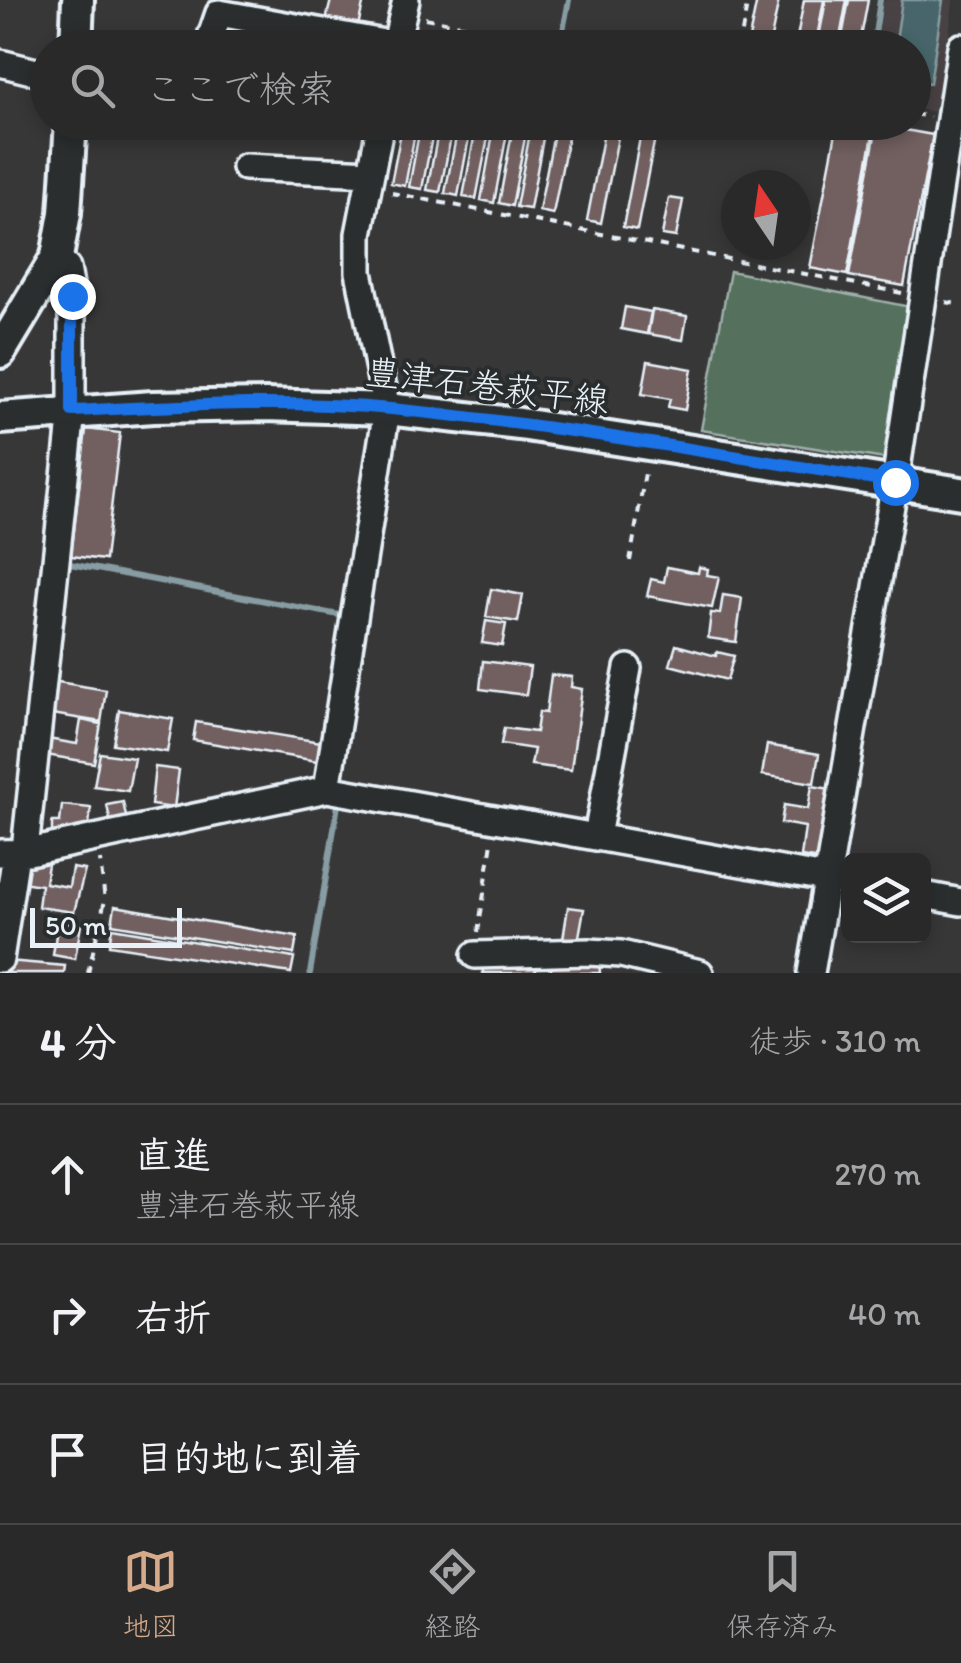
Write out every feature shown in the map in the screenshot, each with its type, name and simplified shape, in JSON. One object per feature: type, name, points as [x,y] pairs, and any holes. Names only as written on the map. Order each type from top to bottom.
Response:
[{"type":"main road","points":[[77,30],[78,0]]},
{"type":"main road","points":[[0,352],[57,257],[66,213],[70,140]]},
{"type":"main road","name":"豊津石巻萩平線","points":[[0,418],[72,411],[265,405],[387,408],[520,424],[961,493]]},
{"type":"street","points":[[212,30],[220,13],[310,30]]},
{"type":"street","points":[[811,973],[838,880],[961,47]]},
{"type":"street","points":[[0,63],[30,71]]},
{"type":"street","points":[[327,789],[387,408],[359,272],[359,234],[377,140]]},
{"type":"street","points":[[245,167],[370,181]]},
{"type":"street","points":[[0,959],[15,853],[26,840],[72,411],[72,296],[67,268],[57,257]]},
{"type":"street","points":[[598,836],[628,668]]},
{"type":"street","points":[[15,853],[327,789],[838,880]]},
{"type":"street","points":[[931,896],[961,902]]},
{"type":"street","points":[[474,955],[622,954],[700,973]]},
{"type":"path","points":[[742,30],[748,0]]},
{"type":"path","points":[[404,7],[501,30]]},
{"type":"path","points":[[370,181],[961,305]]},
{"type":"path","points":[[630,561],[646,466],[660,446]]},
{"type":"path","points":[[474,955],[495,818]]},
{"type":"path","points":[[88,973],[105,900],[97,838]]},
{"type":"shaded area","points":[[884,0],[953,0],[941,104],[933,112],[931,30],[879,30]]},
{"type":"green space","points":[[730,271],[910,307],[885,459],[701,430]]},
{"type":"water","points":[[902,0],[943,0],[931,77],[931,30],[898,30]]},
{"type":"building","points":[[331,0],[364,0],[358,26],[326,20]]},
{"type":"building","points":[[757,0],[779,0],[773,30],[751,30]]},
{"type":"building","points":[[804,0],[824,0],[818,30],[798,30]]},
{"type":"building","points":[[826,0],[847,0],[841,30],[820,30]]},
{"type":"building","points":[[849,0],[868,0],[862,30],[843,30]]},
{"type":"building","points":[[933,135],[904,286],[849,276],[874,140],[931,140]]},
{"type":"building","points":[[399,140],[414,140],[405,186],[391,183]]},
{"type":"building","points":[[418,140],[432,140],[422,189],[409,187]]},
{"type":"building","points":[[437,140],[450,140],[440,192],[427,190]]},
{"type":"building","points":[[455,140],[469,140],[458,196],[445,193]]},
{"type":"building","points":[[474,140],[487,140],[476,199],[463,197]]},
{"type":"building","points":[[492,140],[506,140],[494,203],[481,200]]},
{"type":"building","points":[[511,140],[525,140],[512,206],[499,203]]},
{"type":"building","points":[[529,140],[543,140],[530,209],[516,207]]},
{"type":"building","points":[[553,140],[567,140],[553,214],[539,211]]},
{"type":"building","points":[[603,140],[617,140],[601,223],[587,220]]},
{"type":"building","points":[[640,140],[654,140],[637,230],[623,227]]},
{"type":"building","points":[[835,140],[872,140],[847,275],[810,268]]},
{"type":"building","points":[[669,198],[683,200],[676,237],[662,235]]},
{"type":"building","points":[[625,307],[651,312],[647,334],[621,329]]},
{"type":"building","points":[[652,310],[687,316],[683,340],[648,334]]},
{"type":"building","points":[[648,361],[692,369],[685,410],[668,407],[670,399],[642,394]]},
{"type":"building","points":[[86,429],[120,433],[105,560],[71,556]]},
{"type":"building","points":[[667,567],[698,573],[699,567],[708,569],[707,575],[719,577],[712,608],[647,596],[651,579],[664,582]]},
{"type":"building","points":[[491,589],[523,595],[518,622],[486,617]]},
{"type":"building","points":[[723,595],[742,598],[736,642],[708,638],[711,613],[720,614]]},
{"type":"building","points":[[486,621],[506,624],[502,646],[482,643]]},
{"type":"building","points":[[676,645],[716,656],[717,652],[734,656],[727,680],[670,665]]},
{"type":"building","points":[[483,661],[530,667],[526,695],[480,689]]},
{"type":"building","points":[[551,675],[572,677],[571,687],[582,689],[571,770],[531,765],[534,749],[501,744],[504,728],[536,732],[539,712],[546,713]]},
{"type":"building","points":[[52,681],[106,690],[101,722],[46,713]]},
{"type":"building","points":[[119,710],[173,719],[167,752],[113,744]]},
{"type":"building","points":[[81,720],[101,724],[94,763],[40,754],[42,738],[77,744]]},
{"type":"building","points":[[196,722],[321,742],[317,761],[193,740]]},
{"type":"building","points":[[767,745],[819,754],[814,783],[762,775]]},
{"type":"building","points":[[100,753],[134,758],[128,791],[94,786]]},
{"type":"building","points":[[155,767],[179,770],[174,808],[151,805]]},
{"type":"building","points":[[812,786],[831,789],[820,860],[801,857],[805,827],[781,823],[784,805],[808,809]]},
{"type":"building","points":[[123,802],[127,821],[111,825],[107,805]]},
{"type":"building","points":[[62,805],[91,808],[88,833],[65,831],[66,836],[52,836],[52,822],[60,822]]},
{"type":"building","points":[[25,861],[48,864],[45,883],[69,887],[72,868],[85,870],[74,912],[38,907],[41,885],[22,882]]},
{"type":"building","points":[[115,906],[297,937],[294,954],[112,924]]},
{"type":"building","points":[[568,907],[584,909],[578,942],[563,939]]},
{"type":"building","points":[[58,921],[81,925],[75,959],[53,955]]},
{"type":"building","points":[[112,928],[294,958],[291,973],[109,945]]},
{"type":"building","points":[[535,959],[536,973],[483,973],[482,961]]},
{"type":"building","points":[[8,961],[65,966],[64,973],[7,973]]},
{"type":"building","points":[[599,962],[600,973],[551,973],[551,963]]},
{"type":"waterway","points":[[563,30],[569,0]]},
{"type":"waterway","points":[[876,30],[880,0]]},
{"type":"waterway","points":[[408,30],[413,30]]},
{"type":"waterway","points":[[387,348],[396,384]]},
{"type":"waterway","points":[[65,563],[339,615]]},
{"type":"waterway","points":[[310,973],[338,805]]},
{"type":"route","points":[[72,296],[72,411],[265,405],[387,408],[520,424],[895,482]]}]
